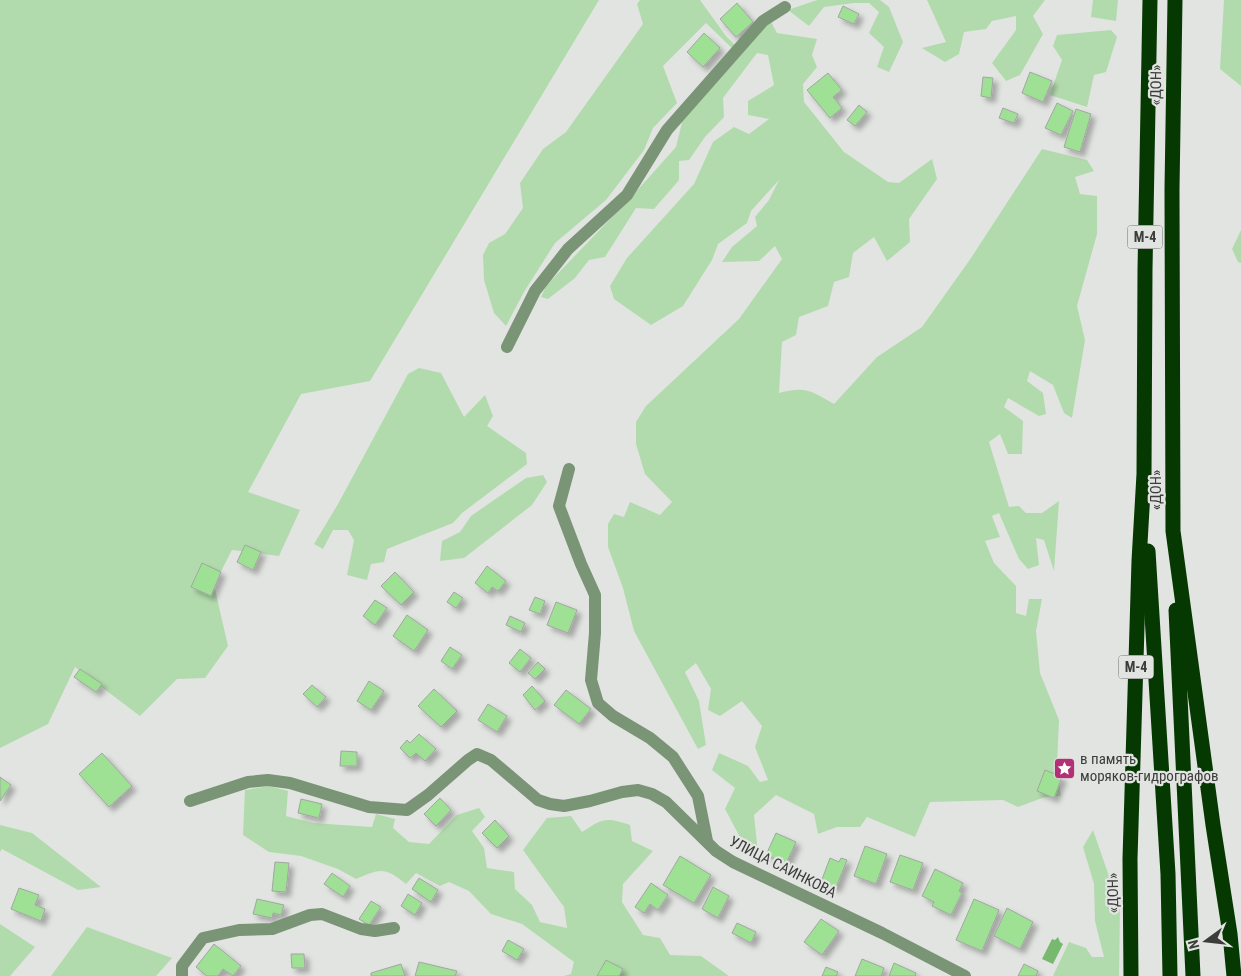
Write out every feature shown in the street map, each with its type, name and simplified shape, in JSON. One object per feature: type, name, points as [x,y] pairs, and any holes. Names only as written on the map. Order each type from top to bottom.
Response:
[{"type":"highway","name":"«ДОН»","points":[[1132,976],[1130,859],[1139,561],[1144,474],[1145,270],[1150,0]]},
{"type":"highway","name":"«ДОН»","points":[[1175,0],[1172,189],[1173,531],[1213,825],[1230,934],[1234,976]]},
{"type":"highway","points":[[1144,474],[1168,874],[1170,976]]},
{"type":"highway","points":[[1173,531],[1180,730],[1193,976]]},
{"type":"street","points":[[506,347],[534,291],[568,249],[627,195],[667,130],[763,21],[785,7]]},
{"type":"street","points":[[569,469],[559,506],[595,595],[595,633],[591,680],[598,703],[613,716],[650,738],[673,757],[698,796],[707,841]]},
{"type":"street","name":"УЛИЦА САИНКОВА","points":[[190,801],[248,782],[268,780],[290,783],[369,807],[407,810],[477,754],[491,760],[538,800],[550,804],[564,806],[638,790],[652,794],[666,802],[716,851],[733,862],[882,933],[965,976]]},
{"type":"street","points":[[182,976],[182,966],[204,938],[239,930],[272,929],[310,915],[322,914],[361,929],[375,931],[394,928]]},
{"type":"shaded area","points":[[0,0],[599,0],[370,381],[301,394],[248,492],[300,510],[279,556],[232,550],[214,585],[228,646],[205,678],[177,679],[140,716],[75,667],[48,724],[0,748]]},
{"type":"shaded area","points":[[640,0],[700,0],[726,36],[742,52],[770,20],[777,33],[817,39],[812,55],[817,67],[803,84],[804,102],[844,152],[888,182],[899,183],[932,159],[937,179],[909,219],[910,242],[887,261],[874,237],[853,253],[849,277],[834,282],[828,306],[799,317],[796,335],[782,342],[779,393],[796,390],[808,391],[834,404],[877,357],[922,327],[971,258],[1042,149],[1087,160],[1094,171],[1075,177],[1080,194],[1097,196],[1097,234],[1077,306],[1085,340],[1072,418],[1064,413],[1053,385],[1030,371],[1027,381],[1043,393],[1046,414],[1039,416],[1008,398],[1004,407],[1023,421],[1022,454],[1008,454],[1000,434],[989,442],[1009,507],[1019,506],[1026,513],[1042,513],[1059,501],[1054,571],[1044,540],[1036,538],[1039,565],[1028,569],[1019,559],[999,513],[992,516],[1000,537],[985,541],[994,563],[1016,586],[1016,613],[1026,616],[1029,599],[1042,599],[1036,631],[1040,673],[1059,720],[1057,764],[1061,796],[1045,797],[1018,807],[1003,800],[930,802],[915,837],[867,817],[860,827],[837,827],[818,834],[814,814],[776,795],[754,815],[758,853],[750,856],[725,809],[735,788],[712,770],[719,753],[748,766],[760,782],[768,780],[755,747],[762,726],[742,701],[720,716],[708,710],[711,689],[696,663],[685,672],[699,701],[706,745],[698,749],[634,631],[623,588],[608,547],[608,524],[614,514],[624,517],[630,502],[660,515],[672,502],[645,474],[636,444],[636,422],[646,406],[739,319],[782,259],[775,246],[759,261],[722,262],[732,247],[757,226],[755,217],[769,200],[779,180],[751,211],[747,223],[718,244],[712,260],[683,306],[651,325],[614,299],[610,286],[627,258],[694,184],[713,142],[734,127],[749,134],[769,119],[748,115],[748,101],[774,85],[768,55],[757,53],[723,98],[724,117],[705,137],[689,160],[679,161],[679,180],[654,209],[636,208],[605,257],[589,260],[575,278],[548,299],[541,297],[546,286],[676,147],[683,118],[740,56],[706,23],[663,66],[677,103],[653,128],[644,150],[606,200],[555,243],[524,292],[506,326],[494,313],[484,280],[483,255],[489,243],[505,234],[523,208],[520,183],[543,149],[566,132],[643,24],[637,4]]},
{"type":"shaded area","points":[[817,0],[880,0],[889,7],[903,42],[889,72],[877,67],[884,47],[869,33],[879,12],[869,3],[824,7],[809,26],[788,10]]},
{"type":"shaded area","points":[[927,0],[1045,0],[1033,16],[1043,34],[1020,75],[1006,81],[992,63],[1016,30],[1016,16],[992,21],[986,29],[964,32],[959,54],[945,62],[922,48],[946,42]]},
{"type":"shaded area","points":[[1093,0],[1118,0],[1116,21],[1091,17]]},
{"type":"shaded area","points":[[1224,0],[1241,0],[1241,86],[1220,69]]},
{"type":"shaded area","points":[[1111,30],[1117,37],[1106,72],[1094,75],[1087,107],[1050,95],[1062,60],[1053,46],[1057,35]]},
{"type":"shaded area","points":[[1241,230],[1241,263],[1238,262],[1232,249]]},
{"type":"shaded area","points":[[419,368],[441,373],[464,417],[485,395],[493,416],[487,426],[526,453],[527,464],[462,513],[453,523],[387,549],[384,562],[371,564],[367,580],[347,575],[354,540],[348,530],[333,530],[323,549],[314,544],[338,504],[408,374]]},
{"type":"shaded area","points":[[543,475],[547,482],[532,505],[464,558],[440,561],[442,541],[460,532],[471,516],[526,478]]},
{"type":"shaded area","points":[[269,786],[288,791],[286,816],[313,823],[372,827],[376,814],[395,819],[393,828],[409,842],[429,844],[457,815],[479,808],[485,817],[472,831],[484,848],[487,868],[514,872],[515,889],[532,905],[540,922],[567,928],[564,907],[523,850],[547,818],[571,816],[582,832],[605,820],[630,825],[632,841],[653,851],[623,884],[622,902],[643,935],[660,938],[670,955],[701,956],[729,976],[564,976],[571,974],[574,962],[522,924],[491,914],[469,891],[449,882],[440,886],[416,873],[406,884],[392,874],[382,871],[356,879],[338,869],[301,856],[269,852],[243,835],[245,790]]},
{"type":"shaded area","points":[[0,825],[32,833],[101,887],[78,890],[2,849],[0,852]]},
{"type":"shaded area","points":[[1093,830],[1120,908],[1119,976],[1053,976],[1069,942],[1086,948],[1092,957],[1104,957],[1095,921],[1094,884],[1083,847]]},
{"type":"shaded area","points":[[0,924],[35,947],[10,976],[0,976]]},
{"type":"shaded area","points":[[87,927],[172,958],[156,976],[51,976]]},
{"type":"shaded area","points":[[1058,937],[1063,944],[1053,964],[1042,959],[1052,939],[1055,940]]},
{"type":"building","points":[[737,3],[753,22],[736,37],[720,19]]},
{"type":"building","points":[[843,6],[859,14],[854,24],[838,17]]},
{"type":"building","points":[[704,33],[720,48],[703,67],[687,52]]},
{"type":"building","points":[[1030,72],[1052,81],[1043,102],[1022,93]]},
{"type":"building","points":[[828,73],[842,90],[833,97],[842,108],[830,118],[807,90]]},
{"type":"building","points":[[983,77],[993,78],[991,98],[981,96]]},
{"type":"building","points":[[1057,103],[1073,111],[1061,135],[1045,128]]},
{"type":"building","points":[[859,105],[867,112],[855,126],[847,120]]},
{"type":"building","points":[[1003,108],[1018,114],[1014,123],[999,118]]},
{"type":"building","points":[[1076,109],[1091,114],[1080,152],[1064,147]]},
{"type":"building","points":[[245,545],[261,552],[253,570],[237,562]]},
{"type":"building","points":[[202,563],[221,572],[211,596],[191,587]]},
{"type":"building","points":[[487,566],[506,581],[498,591],[492,587],[488,593],[475,583]]},
{"type":"building","points":[[395,572],[414,592],[401,605],[381,586]]},
{"type":"building","points":[[454,592],[463,598],[456,608],[447,602]]},
{"type":"building","points":[[535,597],[545,601],[540,614],[529,610]]},
{"type":"building","points":[[375,600],[387,608],[375,625],[363,616]]},
{"type":"building","points":[[556,602],[577,610],[568,633],[547,625]]},
{"type":"building","points":[[407,615],[428,630],[414,651],[393,636]]},
{"type":"building","points":[[510,616],[525,623],[521,632],[506,625]]},
{"type":"building","points":[[450,647],[462,655],[452,669],[441,661]]},
{"type":"building","points":[[520,649],[531,658],[520,672],[509,663]]},
{"type":"building","points":[[538,662],[545,669],[535,679],[528,673]]},
{"type":"building","points":[[80,669],[102,684],[96,692],[74,677]]},
{"type":"building","points":[[369,681],[384,691],[371,710],[357,701]]},
{"type":"building","points":[[312,685],[326,697],[317,707],[303,694]]},
{"type":"building","points":[[532,686],[545,701],[535,710],[523,695]]},
{"type":"building","points":[[434,689],[457,711],[441,727],[418,706]]},
{"type":"building","points":[[566,690],[591,709],[579,724],[554,705]]},
{"type":"building","points":[[488,704],[507,716],[497,732],[478,720]]},
{"type":"building","points":[[419,734],[436,749],[425,761],[416,753],[410,758],[400,748],[407,740],[410,743]]},
{"type":"building","points":[[341,751],[357,752],[357,766],[340,766]]},
{"type":"building","points":[[102,753],[132,786],[109,807],[79,774]]},
{"type":"building","points":[[1045,770],[1062,777],[1054,798],[1037,791]]},
{"type":"building","points":[[0,777],[11,785],[0,801]]},
{"type":"building","points":[[440,798],[451,810],[436,826],[424,814]]},
{"type":"building","points":[[301,799],[322,804],[319,818],[298,813]]},
{"type":"building","points":[[495,820],[509,836],[497,848],[482,833]]},
{"type":"building","points":[[776,833],[796,842],[786,864],[766,855]]},
{"type":"building","points":[[865,846],[887,854],[876,884],[854,876]]},
{"type":"building","points":[[900,855],[923,863],[913,890],[890,882]]},
{"type":"building","points":[[680,856],[711,875],[694,903],[663,885]]},
{"type":"building","points":[[830,858],[839,862],[841,858],[847,860],[836,888],[821,882]]},
{"type":"building","points":[[275,862],[289,863],[286,892],[272,891]]},
{"type":"building","points":[[935,869],[963,883],[959,891],[962,893],[951,915],[932,906],[934,902],[922,896]]},
{"type":"building","points":[[332,873],[350,886],[343,897],[324,884]]},
{"type":"building","points":[[419,878],[438,890],[431,902],[412,889]]},
{"type":"building","points":[[651,883],[668,895],[658,910],[650,904],[644,913],[635,907]]},
{"type":"building","points":[[713,887],[729,896],[718,918],[702,909]]},
{"type":"building","points":[[19,888],[39,895],[35,905],[45,909],[41,921],[11,909]]},
{"type":"building","points":[[408,894],[422,903],[415,915],[401,906]]},
{"type":"building","points":[[257,899],[284,905],[281,915],[273,913],[272,918],[253,914]]},
{"type":"building","points":[[974,899],[999,910],[982,951],[956,940]]},
{"type":"building","points":[[371,901],[381,907],[369,925],[359,919]]},
{"type":"building","points":[[1007,908],[1033,922],[1020,949],[994,936]]},
{"type":"building","points":[[821,919],[839,931],[822,955],[804,942]]},
{"type":"building","points":[[737,923],[756,932],[751,943],[732,933]]},
{"type":"building","points":[[508,940],[524,949],[517,960],[502,951]]},
{"type":"building","points":[[214,944],[241,966],[233,976],[223,969],[218,976],[207,976],[196,967]]},
{"type":"building","points":[[291,954],[304,954],[305,968],[292,968]]},
{"type":"building","points":[[862,959],[884,968],[881,976],[855,976]]},
{"type":"building","points":[[606,960],[623,969],[619,976],[597,976]]},
{"type":"building","points":[[419,962],[457,971],[455,976],[415,976]]},
{"type":"building","points":[[894,963],[916,973],[915,976],[889,976]]},
{"type":"building","points":[[401,964],[405,976],[371,976],[371,973]]},
{"type":"building","points":[[1024,964],[1038,971],[1036,976],[1018,976]]},
{"type":"building","points":[[826,967],[838,972],[836,976],[822,976]]},
{"type":"place","name":"в память моряков-гидрографов","points":[[1064,768]]}]
